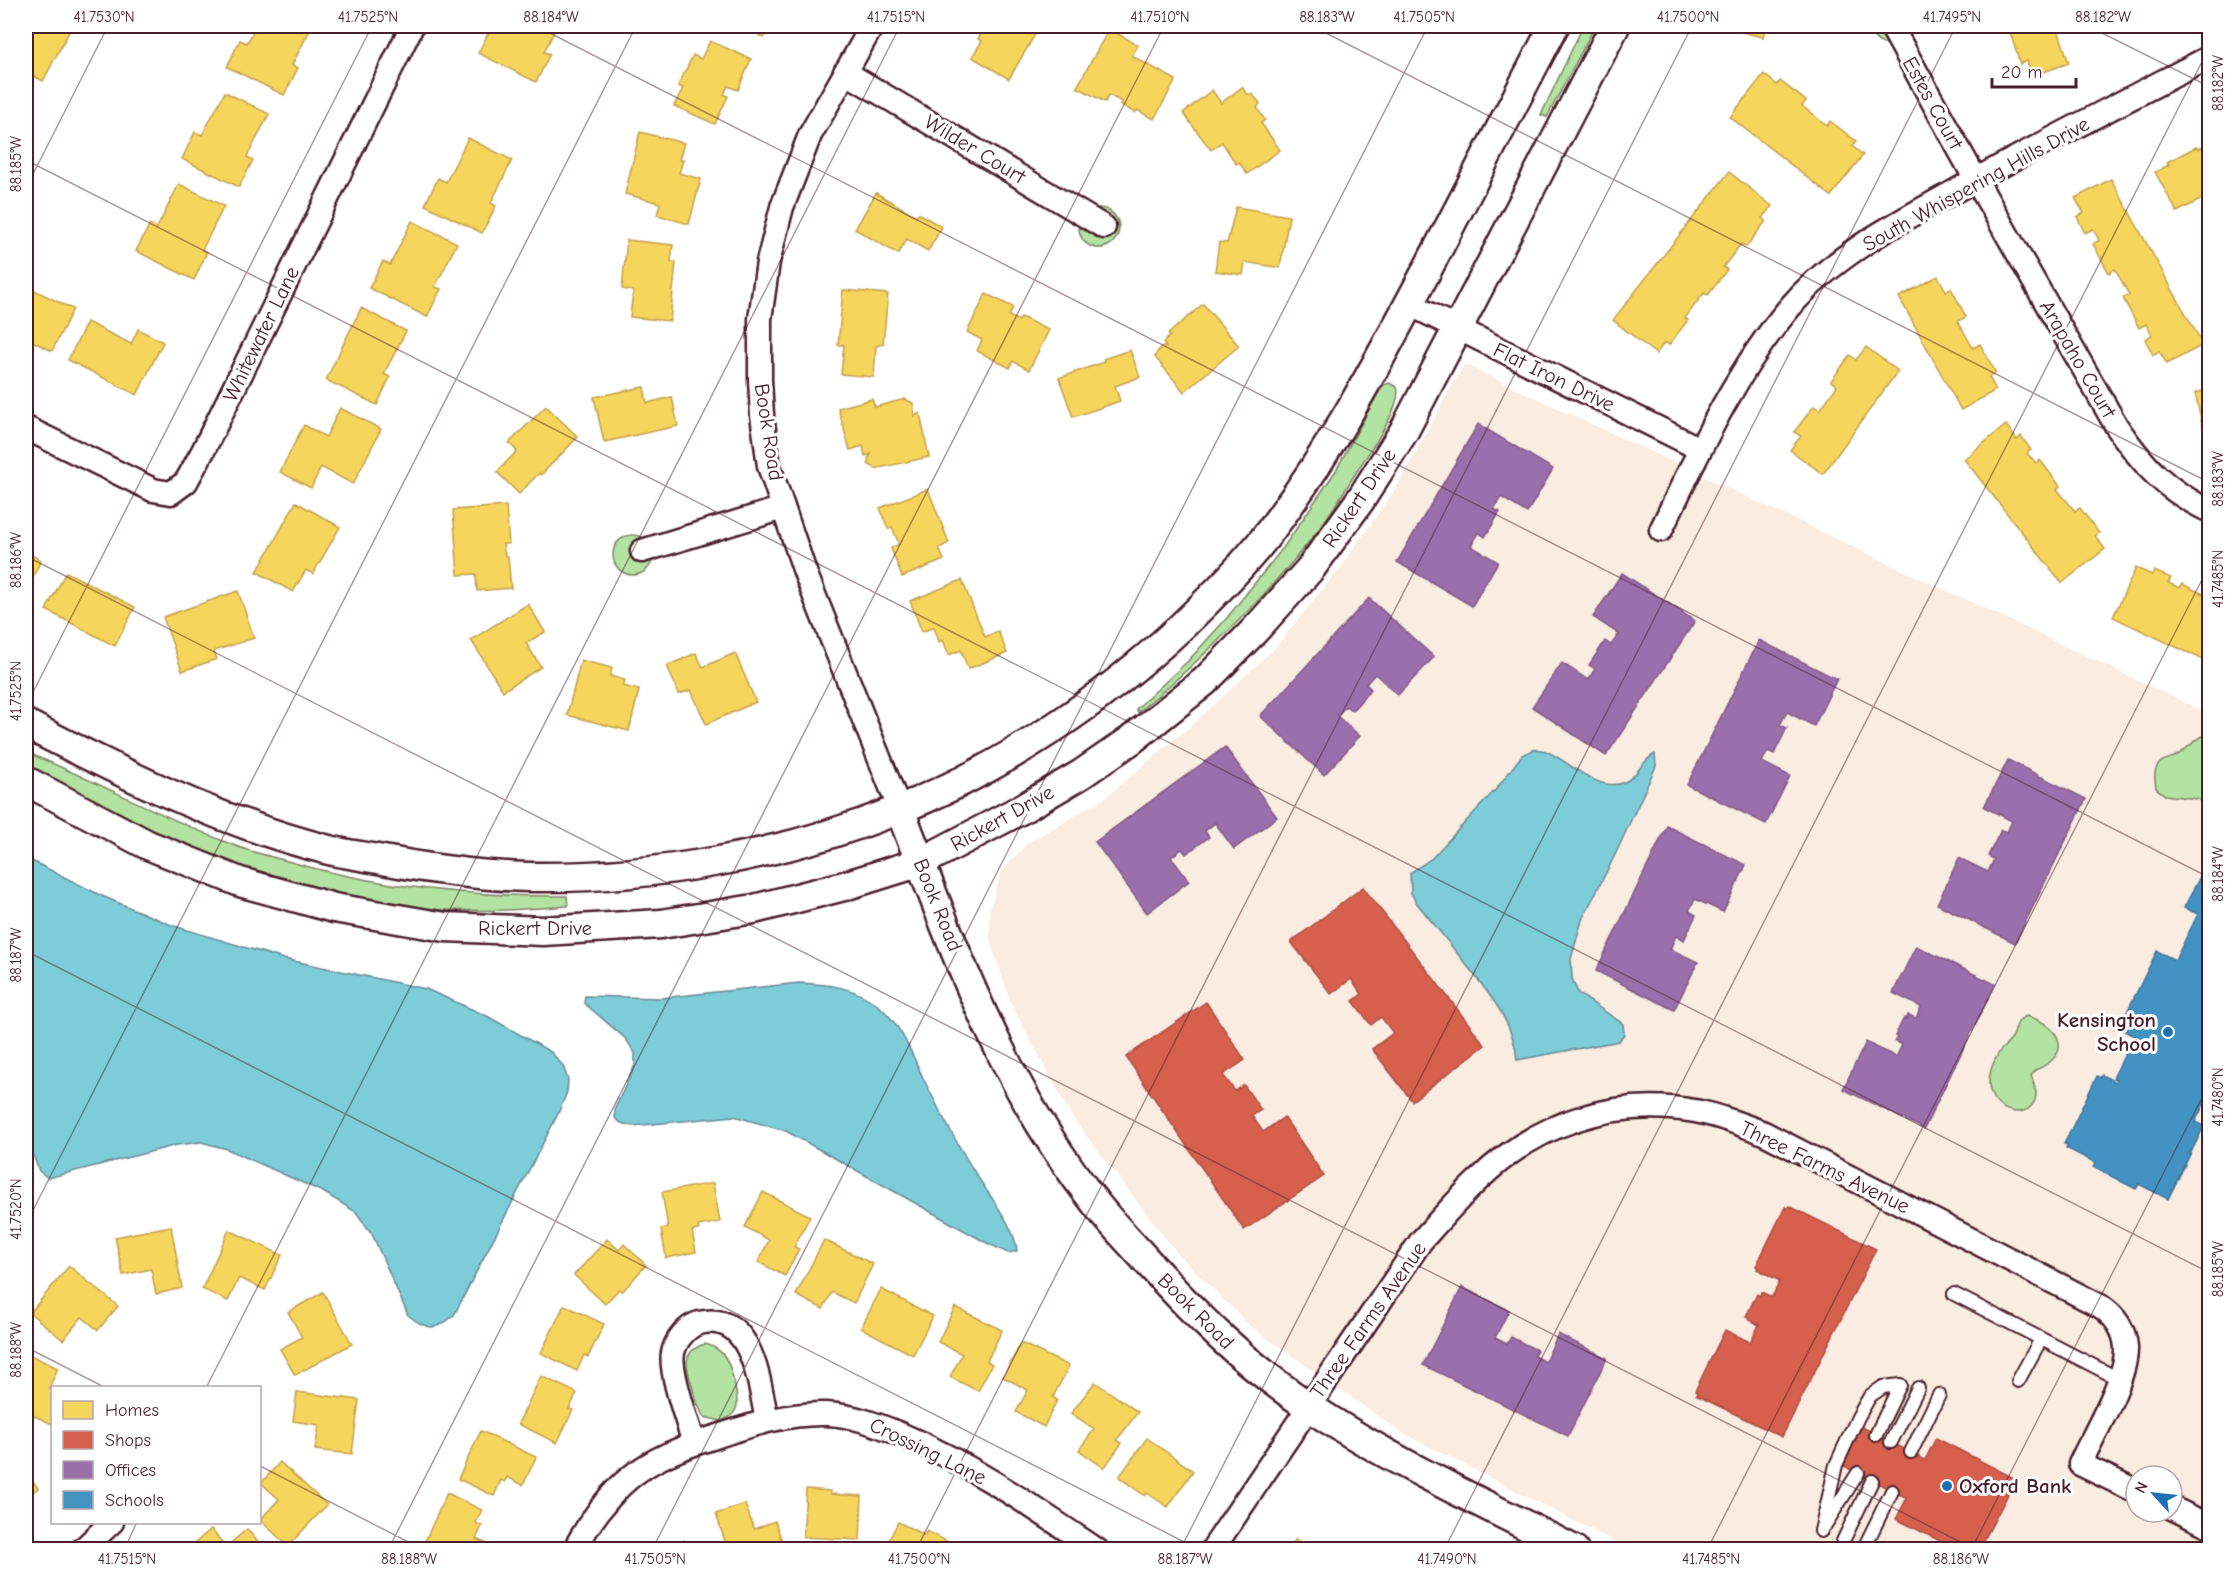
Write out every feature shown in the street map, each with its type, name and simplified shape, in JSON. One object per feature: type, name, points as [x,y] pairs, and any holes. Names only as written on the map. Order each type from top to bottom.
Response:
[{"type":"street","name":"Whitewater Lane","points":[[26,428],[153,490],[171,493],[186,482],[203,452],[412,26]]},
{"type":"street","name":"Book Road","points":[[872,26],[810,135],[796,166],[782,207],[768,262],[760,319],[762,415],[770,466],[805,572],[979,1006],[1005,1061],[1038,1119],[1098,1206],[1175,1293],[1215,1333],[1263,1373],[1308,1406],[1376,1447],[1574,1550]]},
{"type":"street","points":[[26,724],[132,778],[222,817],[326,849],[429,868],[528,877],[633,873],[732,858],[830,835],[900,810],[986,768],[1075,714],[1150,656],[1210,599],[1259,544],[1321,460],[1360,395],[1554,26]]},
{"type":"street","name":"Rickert Drive","points":[[26,781],[148,845],[240,882],[334,908],[445,927],[543,931],[661,924],[754,909],[844,886],[921,862],[1020,810],[1080,775],[1131,740],[1205,681],[1311,568],[1361,499],[1404,431],[1615,26]]},
{"type":"street","name":"Estes Court","points":[[1891,26],[1976,180]]},
{"type":"street","name":"South Whispering Hills Drive","points":[[1661,530],[1700,449],[1754,356],[1791,306],[1819,278],[1904,219],[2210,57]]},
{"type":"street","name":"Wilder Court","points":[[845,72],[1104,227]]},
{"type":"street","name":"Arapaho Court","points":[[1976,180],[2116,426],[2141,461],[2168,486],[2190,502],[2210,511]]},
{"type":"street","name":"Flat Iron Drive","points":[[1409,304],[1700,449]]},
{"type":"street","points":[[642,551],[783,507]]},
{"type":"street","name":"Three Farms Avenue","points":[[1212,1550],[1421,1241],[1478,1180],[1512,1151],[1584,1115],[1621,1108],[1695,1111],[1764,1133],[2100,1306],[2111,1314],[2122,1329],[2126,1348],[2123,1369],[2080,1464],[2124,1485]]},
{"type":"street","points":[[694,1443],[673,1368],[673,1354],[686,1331],[698,1323],[725,1324],[737,1331],[745,1341],[752,1357],[767,1420]]},
{"type":"street","name":"Crossing Lane","points":[[574,1550],[607,1498],[624,1481],[661,1457],[694,1443],[767,1420],[827,1414],[851,1417],[875,1424],[941,1453],[979,1473],[1096,1550]]},
{"type":"street","points":[[2184,1514],[2210,1526]]},
{"type":"street","points":[[82,1550],[110,1524]]},
{"type":"lane","points":[[1954,1294],[2119,1379]]},
{"type":"lane","points":[[2018,1381],[2041,1339]]},
{"type":"lane","points":[[1858,1473],[1821,1531],[1836,1465],[1858,1417],[1870,1396],[1883,1387],[1900,1385],[1876,1435]]},
{"type":"lane","points":[[1891,1443],[1918,1388]]},
{"type":"lane","points":[[1911,1452],[1939,1395]]},
{"type":"lane","points":[[1843,1541],[1872,1481]]},
{"type":"lane","points":[[1863,1550],[1892,1491]]},
{"type":"shaded area","points":[[1464,364],[2209,714],[2209,1549],[1629,1549],[1399,1431],[1250,1326],[1177,1253],[1072,1117],[1012,1006],[990,940],[990,908],[1002,871],[1027,843],[1105,798],[1194,723],[1274,649],[1341,567],[1398,485]]},
{"type":"green space","points":[[1583,26],[1595,26],[1547,117],[1541,115]]},
{"type":"green space","points":[[1869,26],[1906,26],[1906,31],[1896,41],[1885,44],[1875,38]]},
{"type":"green space","points":[[1099,208],[1113,214],[1119,228],[1113,242],[1099,248],[1085,242],[1079,228],[1085,214]]},
{"type":"green space","points":[[1389,383],[1397,387],[1398,394],[1392,414],[1317,532],[1276,581],[1232,627],[1138,712],[1136,709],[1188,661],[1226,619],[1283,548],[1335,472],[1382,386]]},
{"type":"green space","points":[[633,535],[641,536],[647,541],[652,547],[652,563],[647,569],[641,574],[633,575],[625,574],[619,569],[614,563],[613,555],[614,547],[619,541],[625,536]]},
{"type":"green space","points":[[2205,735],[2209,736],[2209,807],[2197,799],[2165,795],[2156,788],[2155,773],[2159,764],[2180,754]]},
{"type":"green space","points":[[26,752],[207,834],[257,853],[351,877],[422,888],[494,895],[567,896],[568,906],[530,909],[437,910],[354,899],[258,875],[150,832],[26,769]]},
{"type":"green space","points":[[2027,1016],[2039,1021],[2055,1034],[2059,1041],[2059,1049],[2055,1057],[2035,1070],[2031,1076],[2036,1094],[2032,1106],[2022,1111],[2010,1111],[1999,1105],[1991,1094],[1990,1076],[1999,1052],[2012,1037],[2020,1020]]},
{"type":"green space","points":[[705,1344],[721,1352],[725,1357],[734,1383],[737,1398],[736,1409],[730,1417],[721,1421],[704,1417],[688,1372],[689,1355],[697,1347]]},
{"type":"water","points":[[1535,749],[1548,752],[1585,775],[1605,784],[1615,785],[1625,782],[1655,754],[1656,766],[1582,920],[1571,959],[1572,978],[1578,993],[1623,1024],[1624,1034],[1619,1041],[1517,1060],[1511,1033],[1499,1008],[1416,902],[1411,893],[1410,873],[1432,858],[1497,788],[1522,755]]},
{"type":"water","points":[[26,858],[102,896],[174,926],[284,959],[426,989],[487,1016],[551,1052],[563,1066],[568,1080],[567,1092],[557,1116],[454,1315],[442,1324],[431,1327],[414,1320],[408,1315],[372,1234],[356,1212],[323,1192],[227,1149],[201,1142],[177,1145],[48,1178],[39,1171],[32,1152],[26,1065]]},
{"type":"water","points":[[799,983],[821,984],[852,991],[871,1000],[894,1022],[958,1144],[1013,1234],[1017,1251],[1008,1253],[985,1242],[786,1131],[734,1116],[632,1126],[621,1123],[615,1118],[615,1108],[635,1065],[635,1053],[626,1039],[584,1003],[585,996],[661,998]]},
{"type":"building: Homes","points":[[26,26],[72,26],[43,81],[26,72]]},
{"type":"building: Homes","points":[[256,26],[312,26],[292,65],[298,68],[284,95],[227,67],[240,40],[247,43]]},
{"type":"building: Homes","points":[[492,26],[499,30],[502,26],[557,26],[544,52],[550,54],[536,82],[478,53]]},
{"type":"building: Homes","points":[[742,26],[770,26],[764,38]]},
{"type":"building: Homes","points":[[978,26],[1040,26],[1009,79],[972,57],[982,41],[978,39],[984,29]]},
{"type":"building: Homes","points":[[1726,26],[1766,26],[1763,37],[1725,28]]},
{"type":"building: Homes","points":[[2016,26],[2057,26],[2069,63],[2032,76],[2027,61],[2020,64],[2010,32],[2017,30]]},
{"type":"building: Homes","points":[[1109,29],[1138,45],[1132,56],[1176,80],[1154,119],[1137,110],[1135,113],[1109,95],[1105,102],[1077,87]]},
{"type":"building: Homes","points":[[710,41],[751,59],[738,90],[728,86],[724,94],[728,96],[715,124],[674,106],[683,88],[678,86],[693,55],[701,59]]},
{"type":"building: Homes","points":[[1764,74],[1777,85],[1780,81],[1806,101],[1802,106],[1827,126],[1830,121],[1856,141],[1852,146],[1863,155],[1831,196],[1730,117]]},
{"type":"building: Homes","points":[[1242,87],[1247,94],[1252,94],[1260,103],[1257,108],[1265,120],[1261,123],[1280,150],[1247,174],[1239,162],[1236,164],[1222,142],[1211,150],[1183,113],[1212,90],[1221,103]]},
{"type":"building: Homes","points":[[225,92],[269,114],[247,157],[253,160],[239,187],[182,159],[195,132],[202,135]]},
{"type":"building: Homes","points":[[640,132],[684,143],[679,160],[683,160],[679,173],[701,179],[689,224],[657,215],[660,203],[625,194]]},
{"type":"building: Homes","points":[[468,138],[512,160],[491,203],[496,206],[482,233],[425,205],[438,178],[446,182]]},
{"type":"building: Homes","points":[[2210,143],[2210,195],[2177,212],[2155,172],[2169,165],[2167,162],[2196,147],[2198,149]]},
{"type":"building: Homes","points":[[1729,172],[1772,206],[1762,218],[1766,221],[1746,247],[1741,244],[1723,267],[1727,270],[1708,295],[1704,293],[1685,318],[1688,320],[1669,345],[1665,342],[1656,354],[1613,320]]},
{"type":"building: Homes","points":[[2111,179],[2203,345],[2167,364],[2159,351],[2153,355],[2145,339],[2152,335],[2146,324],[2139,328],[2123,298],[2129,295],[2115,269],[2109,273],[2093,244],[2099,240],[2093,229],[2085,233],[2077,217],[2084,213],[2075,198]]},
{"type":"building: Homes","points":[[179,184],[224,206],[202,250],[207,252],[194,280],[136,251],[150,224],[157,228]]},
{"type":"building: Homes","points":[[876,193],[916,216],[918,213],[942,227],[928,251],[907,239],[898,254],[855,229]]},
{"type":"building: Homes","points":[[1236,207],[1289,216],[1280,268],[1245,262],[1243,275],[1215,271],[1219,242],[1227,243]]},
{"type":"building: Homes","points":[[412,221],[457,243],[435,287],[441,289],[427,317],[369,288],[383,261],[390,265]]},
{"type":"building: Homes","points":[[627,240],[673,245],[671,262],[676,262],[670,321],[630,317],[633,291],[622,289]]},
{"type":"building: Homes","points":[[1938,276],[1946,291],[1951,288],[1966,317],[1958,321],[1973,348],[1980,344],[1996,373],[1989,377],[1996,390],[1961,410],[1899,297]]},
{"type":"building: Homes","points":[[26,286],[73,309],[52,351],[26,338]]},
{"type":"building: Homes","points":[[843,290],[888,294],[883,344],[876,346],[874,377],[841,374],[844,345],[838,345]]},
{"type":"building: Homes","points":[[986,294],[1013,307],[1009,316],[1019,321],[1021,317],[1049,330],[1029,370],[1013,361],[1010,368],[977,351],[982,340],[967,332]]},
{"type":"building: Homes","points":[[1203,304],[1239,346],[1184,392],[1155,357],[1162,347],[1166,347],[1163,343],[1170,336],[1168,334]]},
{"type":"building: Homes","points":[[361,308],[406,331],[384,374],[390,377],[377,405],[326,380]]},
{"type":"building: Homes","points":[[87,322],[131,344],[138,329],[163,342],[137,395],[68,360]]},
{"type":"building: Homes","points":[[1866,347],[1898,371],[1823,474],[1790,450],[1801,436],[1794,432],[1814,406],[1820,410],[1837,386],[1831,381],[1850,355],[1856,360]]},
{"type":"building: Homes","points":[[1130,350],[1140,377],[1115,386],[1120,401],[1073,417],[1059,378]]},
{"type":"building: Homes","points":[[644,387],[647,403],[672,397],[678,426],[604,442],[594,397]]},
{"type":"building: Homes","points":[[2210,389],[2210,444],[2207,445],[2195,393]]},
{"type":"building: Homes","points":[[872,399],[875,407],[905,399],[913,403],[915,416],[920,413],[929,457],[875,469],[869,465],[868,459],[871,454],[865,456],[863,446],[850,450],[838,408]]},
{"type":"building: Homes","points":[[546,406],[578,437],[519,494],[497,472],[517,451],[509,443]]},
{"type":"building: Homes","points":[[340,408],[381,429],[353,484],[321,467],[311,488],[280,472],[304,425],[326,437]]},
{"type":"building: Homes","points":[[2006,425],[2017,440],[2021,436],[2031,450],[2027,453],[2036,463],[2040,460],[2060,486],[2057,489],[2075,511],[2080,508],[2099,533],[2095,536],[2105,549],[2062,583],[1964,459]]},
{"type":"building: Homes","points":[[928,489],[949,543],[939,548],[944,560],[902,577],[891,548],[899,544],[892,527],[888,529],[880,508]]},
{"type":"building: Homes","points":[[296,502],[340,527],[313,574],[306,570],[293,592],[257,572]]},
{"type":"building: Homes","points":[[506,506],[509,544],[503,544],[505,556],[508,556],[511,588],[477,591],[476,574],[458,575],[453,510]]},
{"type":"building: Homes","points":[[26,552],[41,560],[26,592]]},
{"type":"building: Homes","points":[[2136,568],[2152,575],[2154,571],[2171,578],[2168,583],[2180,588],[2182,584],[2210,597],[2210,663],[2113,617]]},
{"type":"building: Homes","points":[[66,572],[135,607],[115,646],[46,610]]},
{"type":"building: Homes","points":[[962,580],[985,637],[998,631],[1007,653],[968,669],[961,650],[949,655],[943,640],[939,642],[934,627],[922,632],[910,601]]},
{"type":"building: Homes","points":[[238,591],[254,638],[214,651],[217,659],[182,671],[163,617]]},
{"type":"building: Homes","points":[[528,604],[545,632],[526,643],[541,667],[503,691],[471,640]]},
{"type":"building: Homes","points":[[696,653],[703,667],[735,653],[756,702],[706,724],[691,690],[679,694],[667,666]]},
{"type":"building: Homes","points":[[581,660],[612,668],[610,676],[625,680],[623,686],[639,690],[629,731],[567,715]]},
{"type":"building: Homes","points":[[713,1183],[720,1222],[698,1226],[699,1230],[692,1231],[696,1252],[666,1258],[661,1229],[668,1228],[662,1192]]},
{"type":"building: Homes","points":[[763,1192],[810,1216],[794,1247],[799,1249],[785,1276],[758,1262],[769,1240],[745,1227]]},
{"type":"building: Homes","points":[[171,1226],[182,1288],[156,1294],[151,1269],[123,1275],[115,1237]]},
{"type":"building: Homes","points":[[229,1230],[282,1255],[265,1290],[239,1278],[228,1301],[202,1289]]},
{"type":"building: Homes","points":[[607,1239],[619,1250],[624,1244],[646,1265],[622,1292],[619,1289],[605,1304],[574,1275]]},
{"type":"building: Homes","points":[[824,1240],[873,1264],[854,1303],[832,1292],[823,1309],[796,1295]]},
{"type":"building: Homes","points":[[69,1266],[118,1306],[98,1330],[82,1317],[63,1340],[30,1313]]},
{"type":"building: Homes","points":[[881,1289],[933,1316],[913,1355],[861,1328]]},
{"type":"building: Homes","points":[[323,1292],[352,1344],[295,1375],[280,1349],[302,1337],[288,1312]]},
{"type":"building: Homes","points":[[564,1305],[604,1324],[588,1357],[584,1355],[577,1371],[541,1353]]},
{"type":"building: Homes","points":[[955,1307],[1002,1330],[987,1361],[992,1364],[978,1391],[950,1377],[962,1354],[938,1342]]},
{"type":"building: Homes","points":[[1021,1343],[1069,1366],[1053,1397],[1057,1400],[1044,1427],[1016,1412],[1028,1390],[1003,1377]]},
{"type":"building: Homes","points":[[26,1353],[58,1368],[49,1388],[51,1389],[51,1424],[26,1412]]},
{"type":"building: Homes","points":[[541,1376],[577,1393],[569,1409],[573,1410],[557,1443],[518,1424]]},
{"type":"building: Homes","points":[[1095,1382],[1138,1412],[1117,1440],[1122,1443],[1104,1468],[1079,1450],[1094,1429],[1071,1413]]},
{"type":"building: Homes","points":[[297,1392],[359,1400],[352,1454],[315,1450],[319,1425],[293,1421]]},
{"type":"building: Homes","points":[[481,1431],[536,1457],[523,1485],[507,1477],[505,1482],[501,1480],[494,1496],[458,1479]]},
{"type":"building: Homes","points":[[1147,1438],[1193,1471],[1168,1507],[1147,1493],[1145,1496],[1119,1477]]},
{"type":"building: Homes","points":[[280,1462],[327,1505],[288,1546],[261,1521],[279,1499],[261,1483]]},
{"type":"building: Homes","points":[[26,1471],[38,1488],[26,1498]]},
{"type":"building: Homes","points":[[806,1489],[830,1491],[830,1494],[862,1496],[860,1540],[803,1537]]},
{"type":"building: Homes","points":[[447,1493],[482,1510],[476,1523],[482,1526],[476,1539],[492,1546],[491,1550],[443,1550],[425,1541]]},
{"type":"building: Homes","points":[[745,1504],[754,1529],[775,1521],[785,1550],[728,1550],[716,1514]]},
{"type":"building: Homes","points":[[898,1522],[924,1535],[927,1531],[952,1544],[949,1550],[884,1550]]},
{"type":"building: Homes","points":[[211,1529],[226,1547],[247,1529],[265,1550],[187,1550]]},
{"type":"building: Homes","points":[[1296,1539],[1310,1550],[1288,1550]]},
{"type":"building: Homes","points":[[684,1540],[694,1550],[675,1550]]},
{"type":"building: Shops","points":[[1363,887],[1485,1045],[1412,1101],[1372,1049],[1393,1033],[1381,1017],[1371,1025],[1353,1001],[1362,994],[1351,979],[1331,994],[1291,942]]},
{"type":"building: Shops","points":[[1206,1002],[1245,1060],[1223,1075],[1235,1091],[1244,1085],[1261,1110],[1252,1116],[1263,1132],[1284,1117],[1324,1176],[1244,1230],[1126,1057]]},
{"type":"building: Shops","points":[[1789,1206],[1876,1249],[1782,1437],[1696,1395],[1695,1391],[1725,1330],[1750,1342],[1759,1325],[1746,1316],[1757,1294],[1760,1296],[1761,1292],[1772,1297],[1780,1281],[1757,1269],[1756,1266],[1785,1207]]},
{"type":"building: Shops","name":"Oxford Bank","points":[[1862,1427],[1925,1460],[1936,1438],[2016,1479],[1982,1544],[1976,1550],[1958,1550],[1896,1519],[1907,1498],[1842,1465]]},
{"type":"building: Offices","points":[[1478,424],[1553,469],[1527,513],[1501,497],[1494,509],[1500,512],[1485,537],[1479,533],[1471,546],[1498,562],[1472,606],[1397,562]]},
{"type":"building: Offices","points":[[1622,573],[1695,621],[1606,756],[1532,707],[1562,663],[1588,680],[1595,669],[1589,665],[1605,641],[1611,645],[1619,634],[1593,617]]},
{"type":"building: Offices","points":[[1369,598],[1434,657],[1398,695],[1375,674],[1366,684],[1371,689],[1352,711],[1346,706],[1337,716],[1360,736],[1324,775],[1260,716]]},
{"type":"building: Offices","points":[[1759,640],[1837,679],[1814,726],[1787,712],[1780,725],[1787,728],[1774,754],[1768,751],[1762,762],[1790,776],[1766,824],[1687,785]]},
{"type":"building: Offices","points":[[1225,747],[1277,817],[1234,849],[1215,823],[1205,831],[1209,837],[1186,854],[1182,849],[1171,857],[1189,881],[1147,913],[1095,842]]},
{"type":"building: Offices","points":[[2008,760],[2086,799],[2015,943],[1937,904],[1959,858],[1988,872],[1994,859],[1988,856],[2001,830],[2007,832],[2012,821],[1984,807]]},
{"type":"building: Offices","points":[[1667,826],[1746,865],[1723,912],[1695,899],[1689,911],[1696,915],[1684,940],[1676,936],[1670,949],[1698,962],[1674,1010],[1596,971]]},
{"type":"building: Offices","points":[[1916,946],[1995,984],[1924,1129],[1843,1089],[1866,1042],[1896,1057],[1902,1045],[1895,1041],[1897,1037],[1895,1036],[1904,1018],[1906,1019],[1908,1015],[1916,1018],[1921,1007],[1893,993]]},
{"type":"building: Offices","points":[[1462,1287],[1509,1310],[1495,1338],[1507,1344],[1511,1337],[1537,1350],[1534,1356],[1545,1362],[1558,1334],[1607,1358],[1568,1436],[1423,1365]]},
{"type":"building: Schools","name":"Kensington School","points":[[2210,857],[2210,1093],[2195,1122],[2204,1126],[2168,1199],[2139,1184],[2136,1189],[2093,1167],[2096,1163],[2066,1148],[2068,1145],[2064,1144],[2097,1076],[2100,1078],[2102,1075],[2115,1082],[2116,1079],[2113,1078],[2134,1036],[2119,1028],[2157,951],[2175,960],[2198,914],[2184,908]]},
{"type":"place","name":"Kensington School","points":[[2168,1032]]},
{"type":"place","name":"Oxford Bank","points":[[1947,1486]]}]
